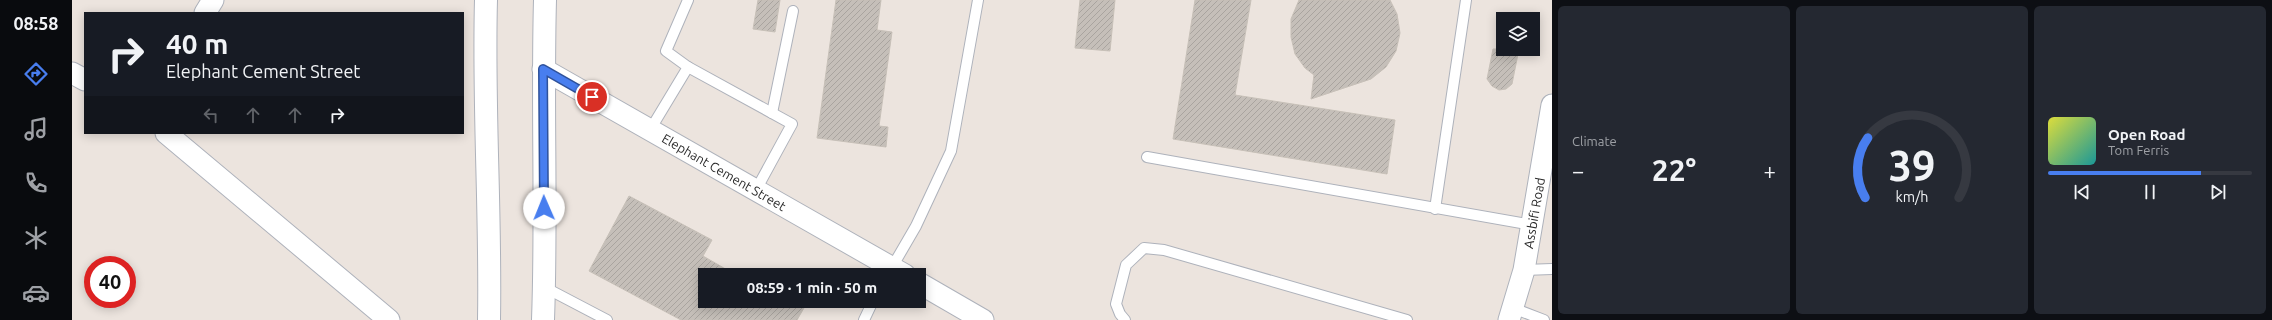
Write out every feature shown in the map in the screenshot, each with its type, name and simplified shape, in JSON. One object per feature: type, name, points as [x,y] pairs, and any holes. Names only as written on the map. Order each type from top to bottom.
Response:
[{"type":"street","points":[[206,12],[212,0]]},
{"type":"street","points":[[486,0],[485,64],[490,268],[488,320]]},
{"type":"street","points":[[543,320],[543,69],[545,0]]},
{"type":"street","name":"Elephant Cement Street","points":[[543,69],[756,190],[887,268]]},
{"type":"street","points":[[72,73],[84,79]]},
{"type":"street","name":"Assbifi Road","points":[[1511,314],[1524,270],[1552,105]]},
{"type":"street","points":[[167,134],[390,320]]},
{"type":"street","points":[[926,287],[983,320]]},
{"type":"lane","points":[[688,0],[666,51],[688,67],[792,124],[756,190]]},
{"type":"lane","points":[[896,268],[951,151],[978,0]]},
{"type":"lane","points":[[1435,209],[1466,0]]},
{"type":"lane","points":[[772,113],[793,11]]},
{"type":"lane","points":[[650,130],[688,67]]},
{"type":"lane","points":[[1147,158],[1532,225]]},
{"type":"lane","points":[[1126,320],[1120,314],[1116,304],[1126,265],[1144,248],[1164,250],[1404,320]]},
{"type":"lane","points":[[1524,270],[1552,269]]},
{"type":"lane","points":[[544,287],[607,320]]},
{"type":"lane","points":[[864,320],[870,308]]},
{"type":"lane","points":[[1511,314],[1544,320]]},
{"type":"building","points":[[758,0],[780,0],[775,32],[753,29]]},
{"type":"building","points":[[836,0],[881,0],[877,30],[892,32],[879,126],[888,127],[886,147],[817,138]]},
{"type":"building","points":[[1080,0],[1115,0],[1110,51],[1075,48]]},
{"type":"building","points":[[1195,0],[1251,0],[1235,95],[1395,120],[1387,174],[1173,139]]},
{"type":"building","points":[[1299,0],[1390,0],[1397,14],[1400,33],[1396,51],[1386,67],[1371,79],[1311,99],[1314,75],[1305,68],[1295,54],[1291,37],[1291,19]]},
{"type":"building","points":[[1493,49],[1496,49],[1496,56],[1518,56],[1512,84],[1506,89],[1499,90],[1492,86],[1487,79]]},
{"type":"building","points":[[629,196],[712,240],[703,256],[724,268],[698,268],[698,308],[804,308],[797,320],[681,320],[589,271]]},
{"type":"route","points":[[544,208],[543,69],[592,97]]}]
